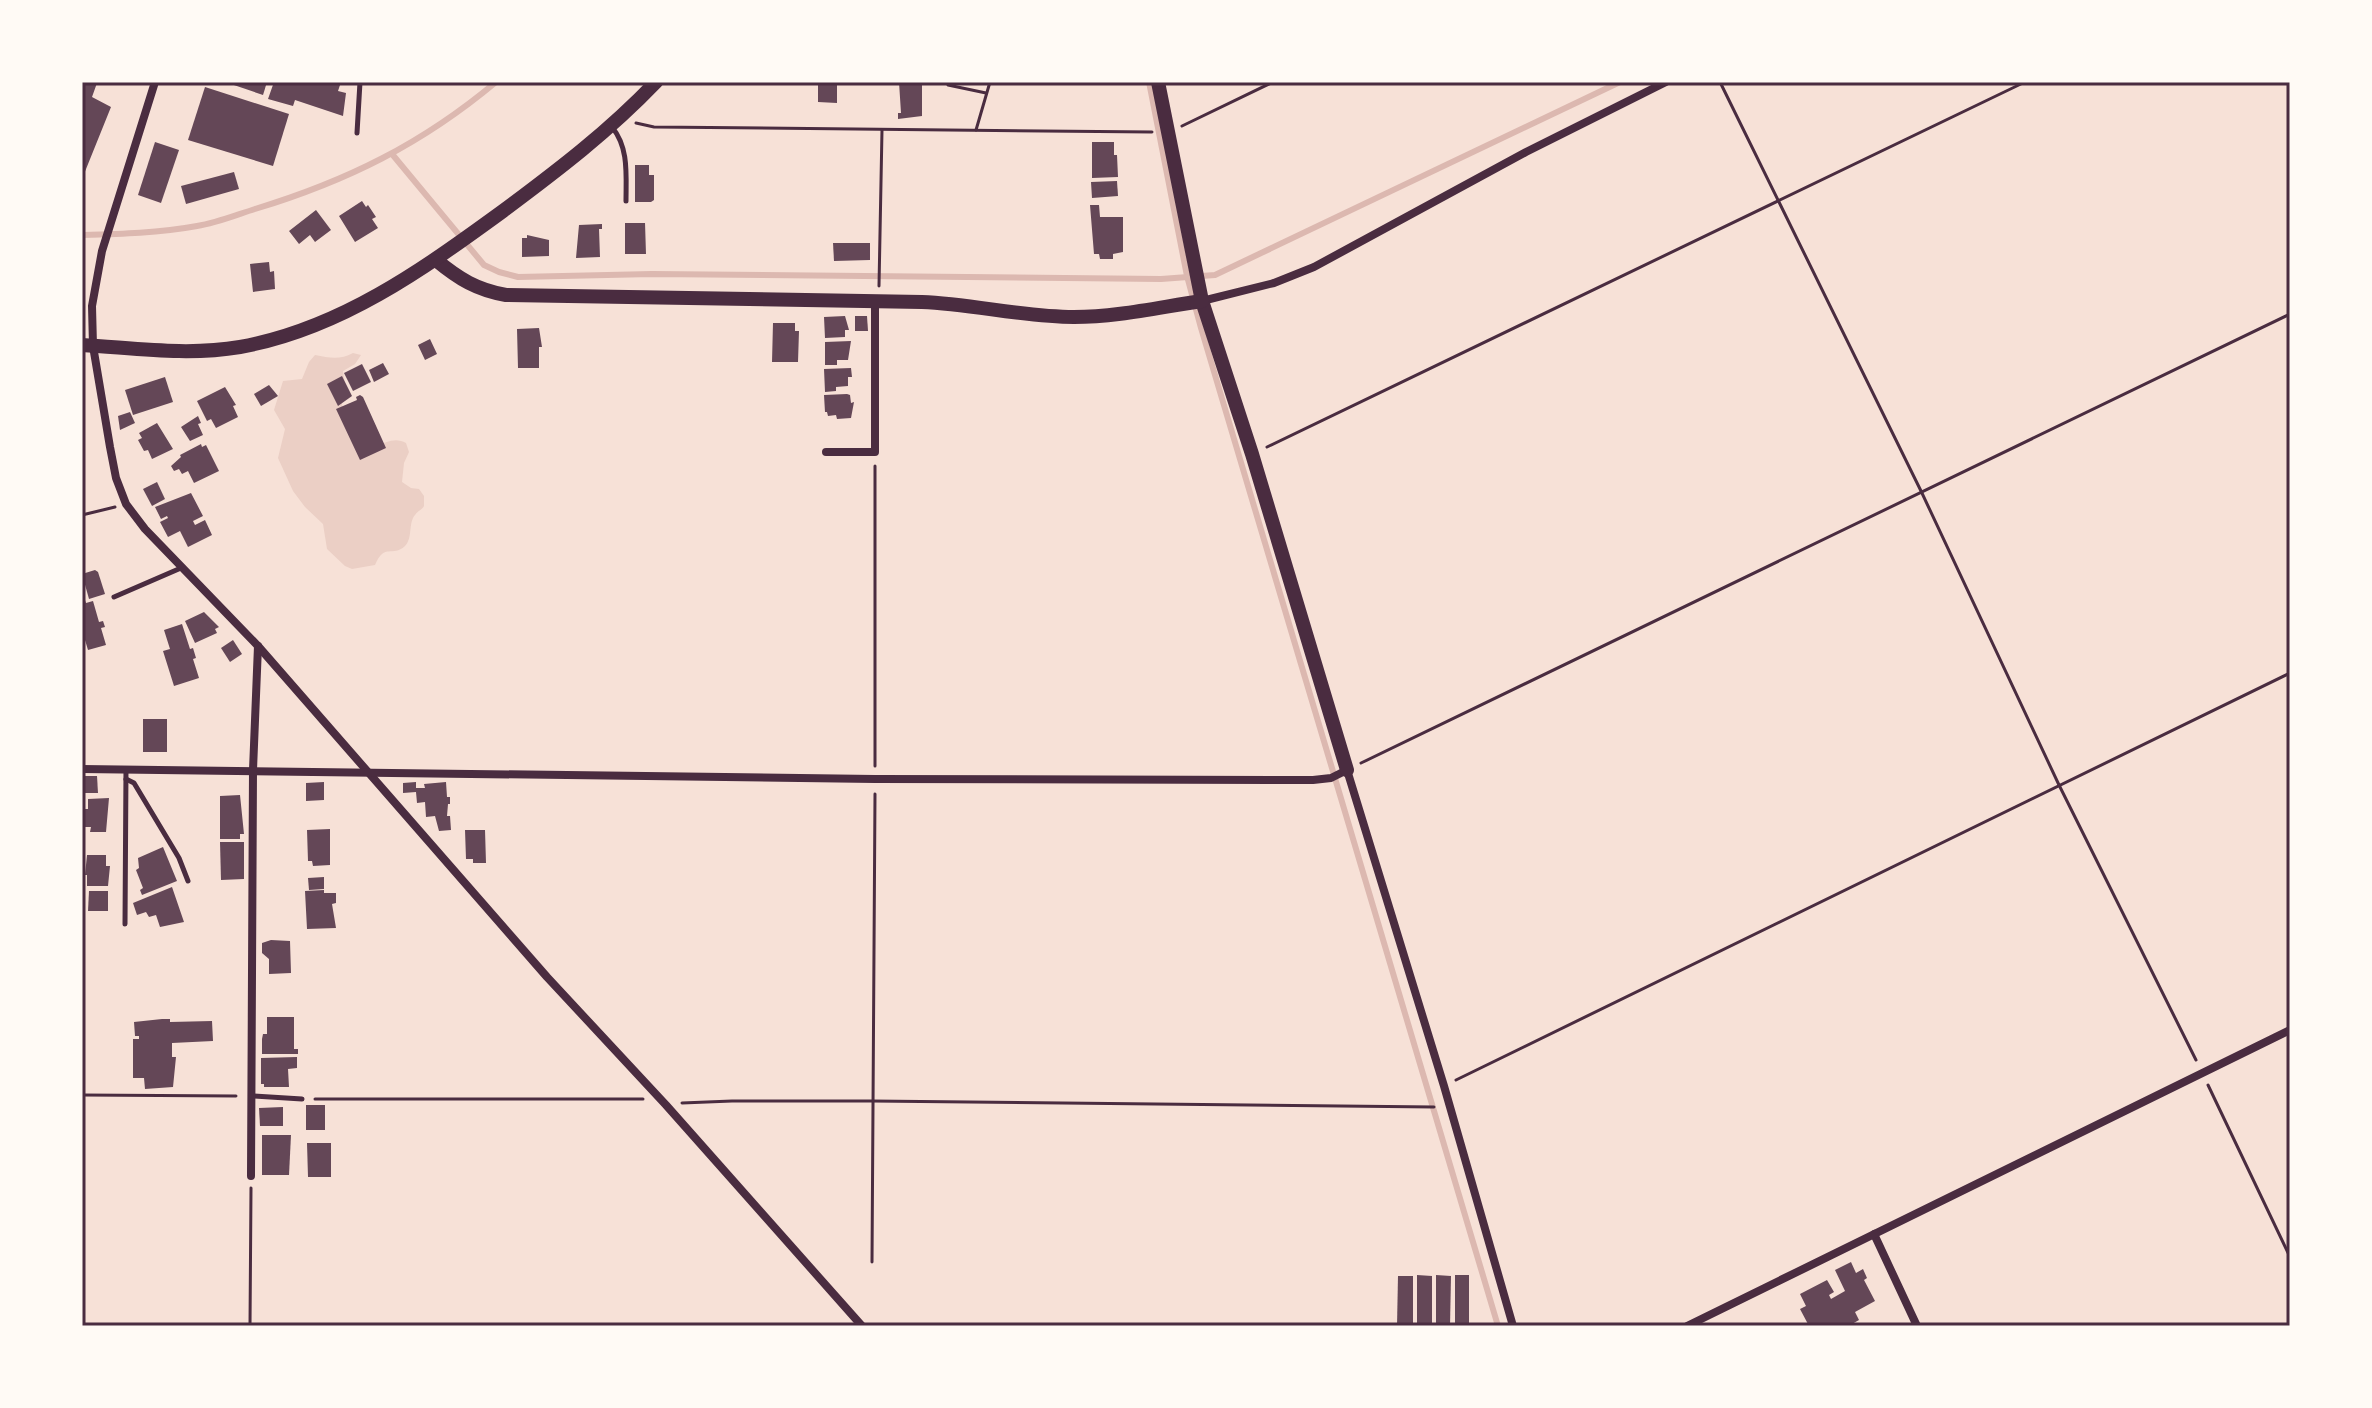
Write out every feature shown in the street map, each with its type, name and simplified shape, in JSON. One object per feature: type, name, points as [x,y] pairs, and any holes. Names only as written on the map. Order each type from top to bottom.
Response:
[{"type":"street","points":[[155,82],[95,278],[87,346],[116,478],[126,504],[145,529],[258,646],[547,977],[862,1326]]},
{"type":"street","points":[[87,346],[148,352],[237,347],[304,330],[369,301],[436,260],[586,150],[656,82]]},
{"type":"street","points":[[1158,82],[1202,301],[1252,454],[1444,1086],[1513,1326]]},
{"type":"street","points":[[436,260],[467,284],[506,295],[957,303],[1071,317],[1104,316],[1202,301],[1274,283],[1314,267],[1500,165],[1666,82]]},
{"type":"street","points":[[826,452],[875,452],[877,302]]},
{"type":"street","points":[[251,1176],[253,770],[258,646]]},
{"type":"street","points":[[82,769],[126,774],[253,770],[875,779],[1313,780],[1331,778],[1347,770]]},
{"type":"street","points":[[1687,1326],[2290,1030]]},
{"type":"street","points":[[1874,1234],[1917,1326]]},
{"type":"lane","points":[[357,133],[360,82]]},
{"type":"lane","points":[[616,123],[626,161],[626,201]]},
{"type":"lane","points":[[114,597],[182,568]]},
{"type":"lane","points":[[126,774],[179,858],[188,881]]},
{"type":"lane","points":[[125,924],[126,774]]},
{"type":"lane","points":[[252,1096],[302,1099]]},
{"type":"path","points":[[976,130],[990,82]]},
{"type":"path","points":[[616,123],[654,127],[1169,132],[1273,82]]},
{"type":"path","points":[[1720,82],[2290,1257]]},
{"type":"path","points":[[1252,454],[2025,82]]},
{"type":"path","points":[[948,85],[986,93]]},
{"type":"path","points":[[877,302],[882,130]]},
{"type":"path","points":[[1347,770],[2290,314]]},
{"type":"path","points":[[872,1262],[875,452]]},
{"type":"path","points":[[82,515],[126,504]]},
{"type":"path","points":[[1444,1086],[2290,673]]},
{"type":"path","points":[[82,1095],[252,1096]]},
{"type":"path","points":[[302,1099],[1450,1107]]},
{"type":"path","points":[[250,1326],[251,1176]]},
{"type":"shaded area","points":[[353,353],[361,355],[355,364],[343,371],[346,391],[342,401],[343,417],[376,446],[395,440],[406,443],[409,452],[402,482],[419,489],[424,496],[424,506],[413,518],[405,546],[385,552],[375,565],[352,569],[327,549],[323,524],[293,491],[278,458],[285,429],[274,410],[283,381],[302,379],[315,355],[335,358]]},
{"type":"building","points":[[82,82],[97,83],[92,97],[111,107],[82,179]]},
{"type":"building","points":[[225,82],[267,82],[263,95]]},
{"type":"building","points":[[274,82],[341,82],[338,91],[346,93],[343,116],[295,100],[293,106],[268,99]]},
{"type":"building","points":[[818,82],[837,82],[837,103],[818,102]]},
{"type":"building","points":[[899,82],[922,82],[922,116],[898,119],[898,113],[901,113]]},
{"type":"building","points":[[205,87],[289,114],[273,166],[188,140]]},
{"type":"building","points":[[155,142],[179,150],[161,203],[138,195]]},
{"type":"building","points":[[1092,142],[1114,142],[1118,177],[1092,178]]},
{"type":"building","points":[[635,165],[649,165],[649,175],[654,175],[654,200],[651,202],[635,202]]},
{"type":"building","points":[[234,172],[239,189],[186,204],[181,186]]},
{"type":"building","points":[[1117,181],[1118,196],[1092,198],[1091,182]]},
{"type":"building","points":[[362,201],[376,217],[372,219],[378,228],[355,242],[339,216]]},
{"type":"building","points":[[1090,205],[1099,205],[1100,217],[1123,217],[1123,252],[1113,254],[1113,259],[1100,259],[1099,254],[1094,254]]},
{"type":"building","points":[[316,210],[331,230],[315,242],[310,235],[299,244],[289,231]]},
{"type":"building","points":[[625,223],[645,223],[646,254],[625,254]]},
{"type":"building","points":[[602,224],[602,229],[599,229],[600,257],[576,258],[579,225]]},
{"type":"building","points":[[527,235],[549,240],[549,256],[522,257],[522,238],[527,238]]},
{"type":"building","points":[[833,243],[870,243],[870,260],[834,261]]},
{"type":"building","points":[[269,262],[270,272],[274,271],[275,289],[253,292],[250,264]]},
{"type":"building","points":[[845,316],[849,330],[845,330],[845,337],[825,338],[824,317]]},
{"type":"building","points":[[855,316],[867,316],[868,331],[855,331]]},
{"type":"building","points":[[773,323],[795,323],[795,331],[799,331],[798,362],[772,362]]},
{"type":"building","points":[[539,328],[542,347],[539,347],[539,368],[518,368],[517,329]]},
{"type":"building","points":[[430,339],[437,354],[425,360],[418,345]]},
{"type":"building","points":[[851,341],[848,360],[837,360],[837,365],[825,365],[825,342]]},
{"type":"building","points":[[383,363],[389,374],[374,382],[369,370]]},
{"type":"building","points":[[362,364],[371,382],[353,391],[344,373]]},
{"type":"building","points":[[851,368],[852,377],[848,377],[848,386],[825,392],[824,369]]},
{"type":"building","points":[[342,376],[352,396],[338,406],[327,384]]},
{"type":"building","points":[[165,377],[173,402],[133,415],[125,390]]},
{"type":"building","points":[[269,385],[278,396],[261,406],[254,394]]},
{"type":"building","points":[[225,387],[236,405],[233,406],[238,417],[216,428],[211,419],[207,421],[197,401]]},
{"type":"building","points":[[847,394],[851,403],[854,402],[851,418],[828,416],[824,395]]},
{"type":"building","points":[[360,395],[386,448],[360,460],[336,409],[357,400],[356,397]]},
{"type":"building","points":[[130,412],[135,423],[120,430],[118,416]]},
{"type":"building","points":[[198,416],[203,435],[190,441],[181,427]]},
{"type":"building","points":[[157,423],[173,449],[152,459],[138,440],[142,438],[139,433]]},
{"type":"building","points":[[201,444],[202,447],[206,445],[219,471],[194,483],[188,471],[182,474],[171,466],[180,455]]},
{"type":"building","points":[[157,482],[165,499],[152,506],[143,489]]},
{"type":"building","points":[[191,493],[203,516],[193,521],[195,525],[205,520],[212,535],[188,547],[180,531],[168,537],[160,522],[168,518],[161,519],[155,507]]},
{"type":"building","points":[[95,570],[105,594],[89,599],[82,574]]},
{"type":"building","points":[[82,591],[86,603],[93,601],[99,622],[103,621],[105,627],[101,628],[106,645],[88,650],[82,630]]},
{"type":"building","points":[[204,612],[219,627],[215,629],[217,633],[195,643],[185,621]]},
{"type":"building","points":[[182,624],[190,649],[193,648],[199,678],[174,686],[163,651],[170,649],[164,630]]},
{"type":"building","points":[[233,640],[242,654],[230,662],[221,648]]},
{"type":"building","points":[[143,719],[167,719],[167,752],[143,752]]},
{"type":"building","points":[[82,776],[97,776],[98,793],[82,793]]},
{"type":"building","points":[[324,782],[324,800],[306,801],[306,783]]},
{"type":"building","points":[[416,782],[416,788],[425,788],[424,784],[446,782],[447,797],[450,797],[447,816],[450,816],[451,830],[439,831],[435,816],[426,817],[425,802],[417,803],[416,792],[403,793],[403,783]]},
{"type":"building","points":[[240,795],[244,834],[240,834],[240,839],[220,839],[220,796]]},
{"type":"building","points":[[109,798],[106,832],[90,832],[91,827],[85,827],[88,799]]},
{"type":"building","points":[[330,829],[330,865],[313,866],[312,861],[308,861],[307,830]]},
{"type":"building","points":[[465,830],[485,830],[486,863],[473,863],[473,859],[466,859]]},
{"type":"building","points":[[220,842],[244,842],[244,879],[221,880]]},
{"type":"building","points":[[163,847],[177,881],[142,895],[140,890],[143,888],[136,870],[139,868],[138,858]]},
{"type":"building","points":[[87,855],[106,855],[106,866],[110,866],[108,886],[87,886]]},
{"type":"building","points":[[324,877],[324,889],[309,890],[308,878]]},
{"type":"building","points":[[172,887],[184,922],[160,927],[156,915],[149,917],[146,912],[137,915],[133,903]]},
{"type":"building","points":[[324,890],[324,893],[336,893],[336,903],[332,904],[336,928],[307,929],[305,891]]},
{"type":"building","points":[[89,891],[108,891],[108,911],[88,911]]},
{"type":"building","points":[[290,941],[291,973],[269,974],[269,959],[262,953],[262,943]]},
{"type":"building","points":[[267,1017],[294,1017],[294,1049],[298,1049],[298,1054],[262,1054]]},
{"type":"building","points":[[170,1019],[170,1022],[212,1021],[213,1041],[172,1043],[172,1057],[176,1057],[173,1087],[145,1089],[144,1078],[133,1078],[133,1039],[139,1039],[135,1036],[134,1022]]},
{"type":"building","points":[[297,1057],[297,1068],[288,1069],[289,1087],[264,1087],[261,1084],[261,1058]]},
{"type":"building","points":[[306,1105],[325,1105],[325,1130],[306,1130]]},
{"type":"building","points":[[283,1107],[283,1126],[260,1126],[259,1108]]},
{"type":"building","points":[[262,1135],[291,1135],[289,1175],[262,1175]]},
{"type":"building","points":[[307,1143],[331,1143],[331,1177],[308,1177]]},
{"type":"building","points":[[1851,1262],[1856,1273],[1863,1269],[1867,1278],[1864,1280],[1875,1301],[1855,1312],[1859,1320],[1853,1326],[1809,1326],[1800,1309],[1806,1306],[1800,1294],[1827,1280],[1834,1292],[1829,1295],[1831,1299],[1845,1291],[1835,1270]]},
{"type":"building","points":[[1417,1275],[1432,1276],[1432,1326],[1417,1326]]},
{"type":"building","points":[[1436,1275],[1451,1276],[1450,1326],[1436,1326]]},
{"type":"building","points":[[1455,1275],[1469,1275],[1469,1326],[1455,1326]]},
{"type":"building","points":[[1398,1276],[1413,1276],[1413,1326],[1397,1326]]},
{"type":"waterway","points":[[82,235],[154,232],[197,226],[289,198],[352,173],[411,142],[496,82]]},
{"type":"waterway","points":[[1149,82],[1187,276],[1201,328],[1498,1326]]},
{"type":"waterway","points":[[392,154],[484,265],[518,277],[652,274],[1161,279],[1215,275],[1620,82]]}]
